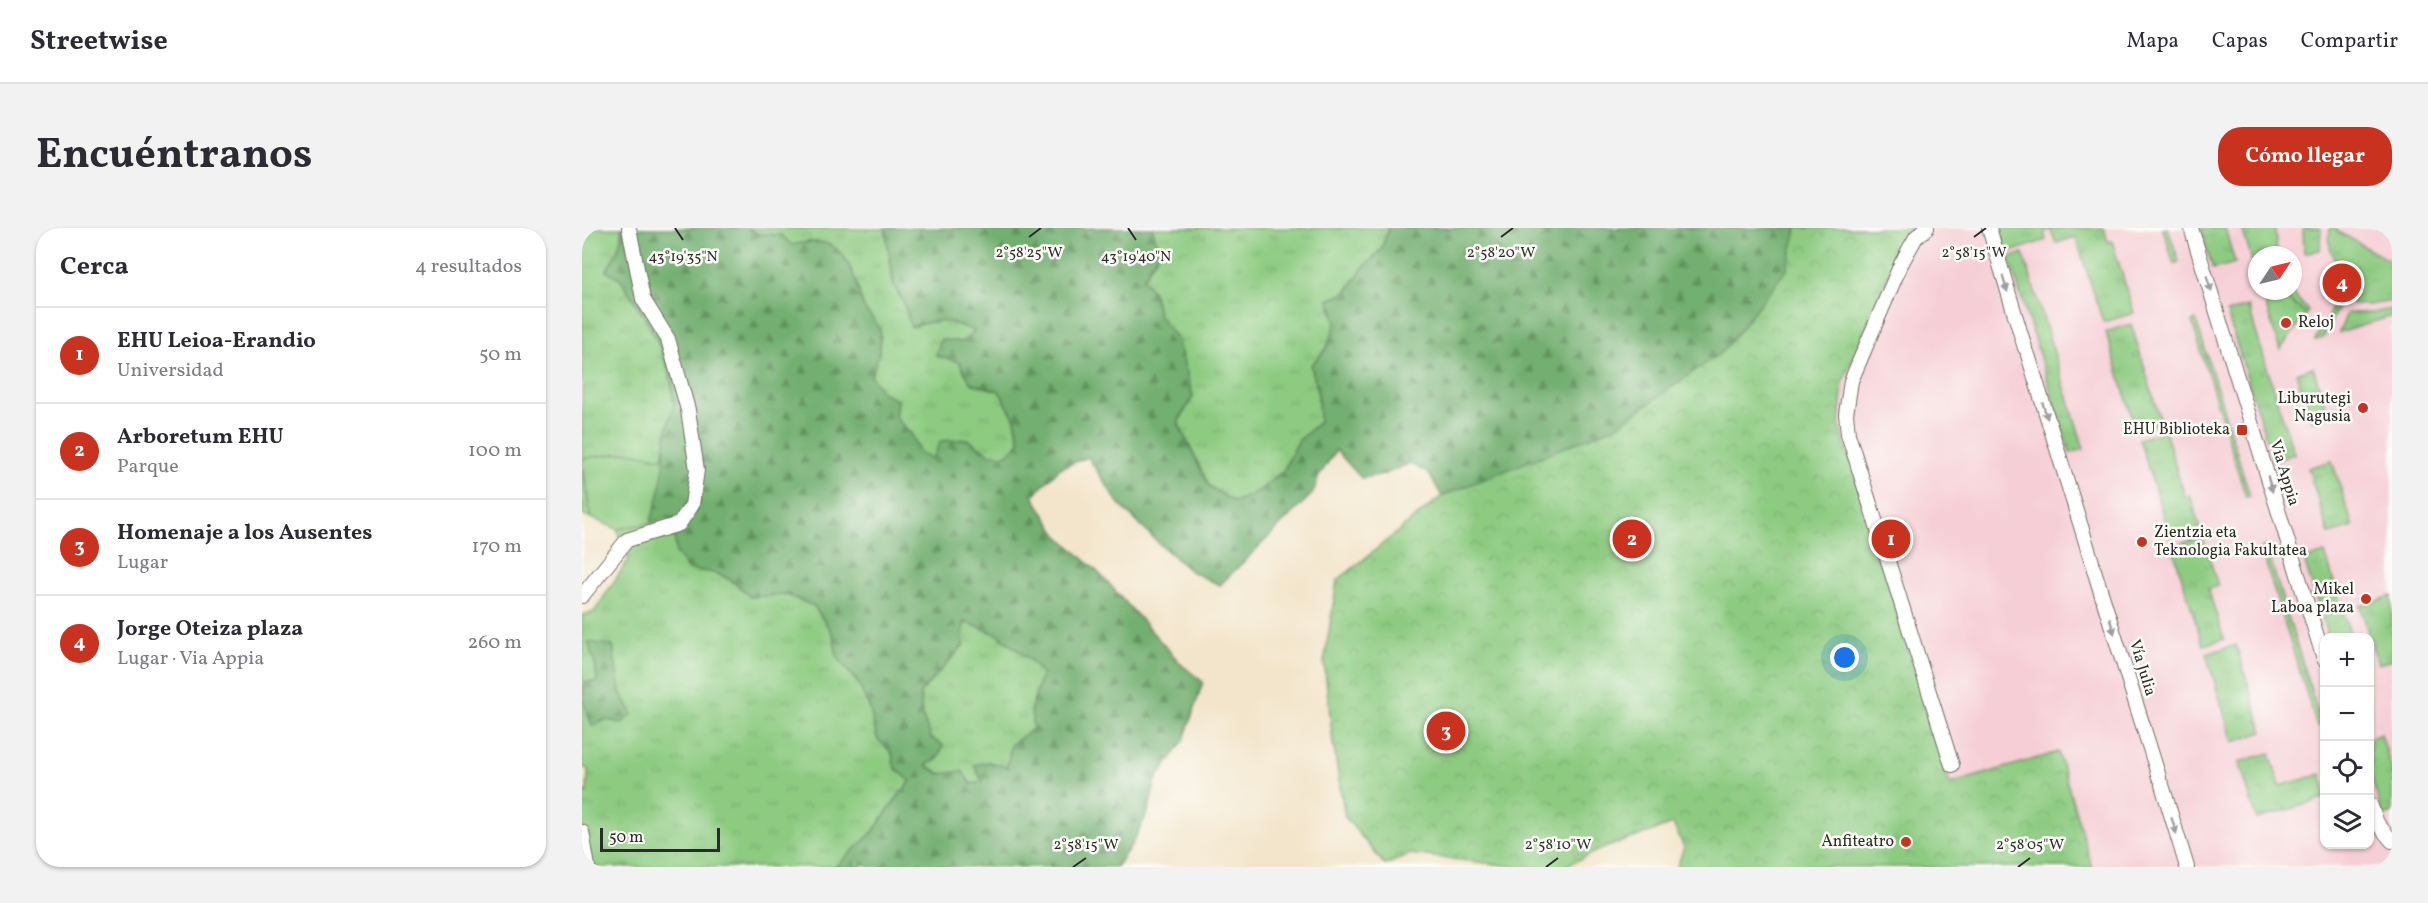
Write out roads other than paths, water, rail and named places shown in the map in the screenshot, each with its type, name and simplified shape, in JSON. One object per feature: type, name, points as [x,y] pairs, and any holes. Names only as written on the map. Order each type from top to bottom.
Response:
[{"type":"street","points":[[1927,228],[1916,237],[1901,264],[1851,381],[1846,414],[1848,434],[1952,765]]},
{"type":"street","name":"Vía Julia","points":[[1989,228],[2187,867]]},
{"type":"street","name":"Via Appia","points":[[2192,228],[2320,643]]},
{"type":"street","points":[[582,596],[627,540],[679,524],[692,505],[697,470],[688,410],[668,339],[643,299],[630,231]]},
{"type":"street","points":[[2374,815],[2377,823],[2392,841]]},
{"type":"street","points":[[582,832],[588,867]]},
{"type":"place","name":"Jorge Oteiza plaza","points":[[2342,283]]},
{"type":"place","name":"Reloj","points":[[2286,323]]},
{"type":"place","name":"Liburutegi Nagusia","points":[[2363,408]]},
{"type":"place","name":"EHU Biblioteka","points":[[2242,430]]},
{"type":"place","name":"Arboretum EHU","points":[[1632,539]]},
{"type":"place","name":"EHU Leioa-Erandio","points":[[1891,539]]},
{"type":"place","name":"Zientzia eta Teknologia Fakultatea","points":[[2142,542]]},
{"type":"place","name":"Mikel Laboa plaza","points":[[2366,599]]},
{"type":"place","name":"Homenaje a los Ausentes","points":[[1446,731]]},
{"type":"place","name":"Anfiteatro","points":[[1906,842]]}]
